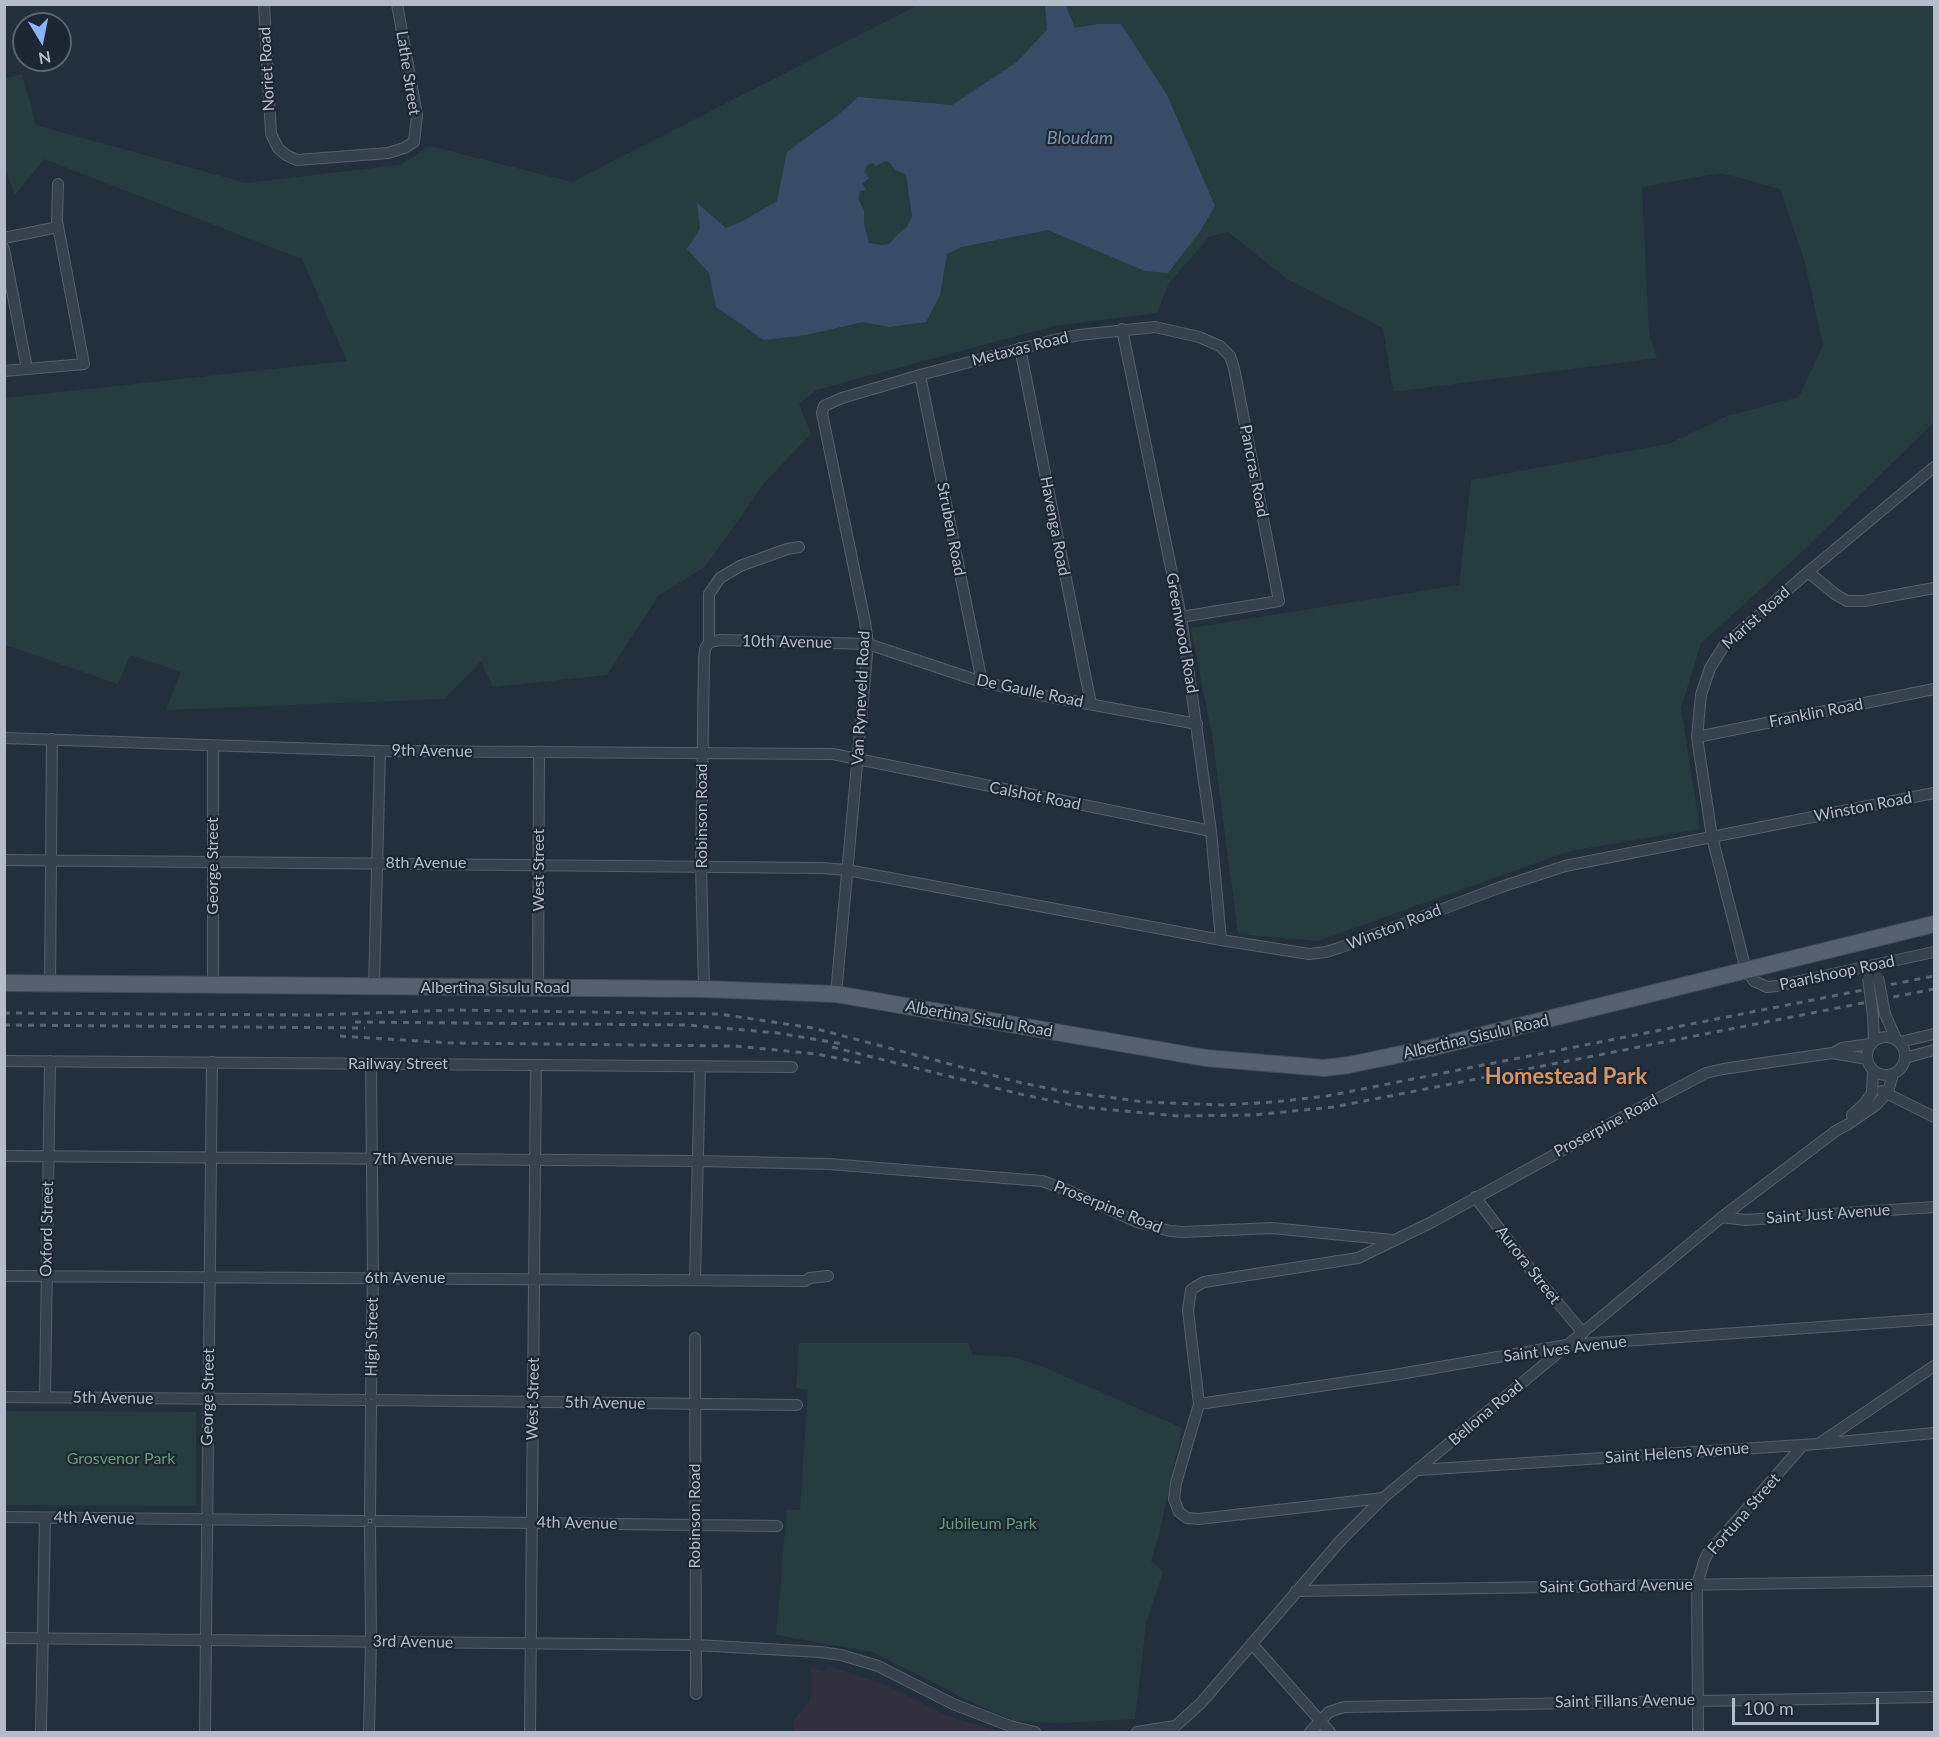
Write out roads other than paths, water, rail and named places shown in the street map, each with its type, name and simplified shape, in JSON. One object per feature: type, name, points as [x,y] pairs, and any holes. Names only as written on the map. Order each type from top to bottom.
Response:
[{"type":"main road","name":"Albertina Sisulu Road","points":[[4,983],[704,989],[836,994],[1206,1058],[1324,1068],[1430,1048],[1935,924]]},
{"type":"street","name":"Noriet Road","points":[[264,4],[271,134],[278,148],[297,160],[388,153],[414,142]]},
{"type":"street","name":"Lathe Street","points":[[397,4],[417,115],[414,142]]},
{"type":"street","points":[[4,371],[84,364],[58,227],[58,184]]},
{"type":"street","points":[[4,238],[58,227]]},
{"type":"street","points":[[4,249],[27,369]]},
{"type":"street","name":"Metaxas Road","points":[[824,406],[842,398],[920,375],[1079,335],[1155,327],[1198,337],[1220,346]]},
{"type":"street","name":"Greenwood Road","points":[[1122,329],[1181,617],[1211,831],[1221,940]]},
{"type":"street","name":"Pancras Road","points":[[1181,617],[1279,601],[1234,368],[1230,356],[1220,346]]},
{"type":"street","name":"Havenga Road","points":[[1020,348],[1091,704]]},
{"type":"street","name":"Struben Road","points":[[920,375],[982,682]]},
{"type":"street","name":"Van Ryneveld Road","points":[[824,406],[822,413],[866,622],[868,644],[836,994]]},
{"type":"street","name":"Marist Road","points":[[1746,970],[1712,837],[1697,737],[1701,695],[1716,657],[1724,646],[1935,466]]},
{"type":"street","name":"Robinson Road","points":[[704,989],[702,866],[704,657],[708,643],[709,594],[720,578],[740,566],[799,547]]},
{"type":"street","points":[[1808,572],[1834,594],[1848,601],[1864,601],[1935,588]]},
{"type":"street","name":"10th Avenue","points":[[708,643],[721,640],[868,644]]},
{"type":"street","name":"De Gaulle Road","points":[[868,644],[982,682],[1197,724]]},
{"type":"street","name":"Franklin Road","points":[[1697,737],[1935,689]]},
{"type":"street","name":"9th Avenue","points":[[4,738],[380,751],[833,754],[858,761]]},
{"type":"street","points":[[50,984],[52,739]]},
{"type":"street","name":"George Street","points":[[213,746],[213,985]]},
{"type":"street","points":[[374,987],[380,751]]},
{"type":"street","name":"West Street","points":[[538,988],[539,752]]},
{"type":"street","name":"Calshot Road","points":[[858,761],[1211,831]]},
{"type":"street","name":"Winston Road","points":[[847,870],[1221,940],[1309,954],[1326,952],[1552,870],[1935,793]]},
{"type":"street","name":"8th Avenue","points":[[4,860],[539,864],[847,870]]},
{"type":"street","name":"Paarlshoop Road","points":[[1746,970],[1754,981],[1767,987],[1935,952]]},
{"type":"street","points":[[1871,965],[1879,1015],[1867,1059],[1873,1070],[1873,1088],[1935,1117]]},
{"type":"street","points":[[1873,1070],[1886,1075],[1893,1074],[1901,1068],[1905,1058],[1905,1052],[1879,1015]]},
{"type":"street","name":"Proserpine Road","points":[[1198,1404],[1188,1310],[1191,1290],[1204,1282],[1358,1258],[1432,1222],[1706,1074],[1724,1069],[1832,1053],[1842,1048],[1872,1043],[1883,1037],[1898,1041],[1935,1034]]},
{"type":"street","points":[[1905,1058],[1935,1050]]},
{"type":"street","name":"Proserpine Road","points":[[1832,1053],[1867,1059]]},
{"type":"street","name":"Railway Street","points":[[4,1061],[792,1067]]},
{"type":"street","name":"Oxford Street","points":[[45,1397],[50,1061]]},
{"type":"street","name":"George Street","points":[[205,1732],[212,1062]]},
{"type":"street","name":"High Street","points":[[369,1732],[373,1278],[370,1159],[371,1064]]},
{"type":"street","name":"West Street","points":[[530,1732],[536,1065]]},
{"type":"street","points":[[695,1281],[700,1067]]},
{"type":"street","points":[[1887,1093],[1893,1074]]},
{"type":"street","name":"Bellona Road","points":[[1837,1130],[1864,1104],[1873,1088]]},
{"type":"street","name":"Bellona Road","points":[[1172,1729],[1201,1703],[1341,1540],[1383,1498],[1722,1217],[1837,1130],[1867,1112],[1887,1093]]},
{"type":"street","name":"7th Avenue","points":[[4,1156],[822,1164]]},
{"type":"street","name":"Proserpine Road","points":[[822,1164],[1042,1181],[1137,1222],[1183,1233],[1272,1228],[1394,1240]]},
{"type":"street","name":"Aurora Street","points":[[1475,1197],[1582,1333]]},
{"type":"street","name":"Saint Just Avenue","points":[[1722,1217],[1745,1220],[1935,1207]]},
{"type":"street","name":"6th Avenue","points":[[4,1276],[695,1281],[805,1281],[810,1278],[828,1276]]},
{"type":"street","name":"Saint Ives Avenue","points":[[1198,1404],[1394,1375],[1567,1345],[1935,1319]]},
{"type":"street","name":"Robinson Road","points":[[695,1338],[696,1694]]},
{"type":"street","points":[[1817,1444],[1935,1366]]},
{"type":"street","name":"5th Avenue","points":[[4,1397],[797,1405]]},
{"type":"street","points":[[1198,1404],[1174,1499],[1176,1508],[1187,1518],[1199,1519],[1383,1498]]},
{"type":"street","name":"Saint Helens Avenue","points":[[1419,1470],[1817,1444],[1935,1433]]},
{"type":"street","name":"Fortuna Street","points":[[1698,1732],[1697,1585],[1701,1569],[1708,1553],[1803,1445]]},
{"type":"street","name":"4th Avenue","points":[[4,1517],[777,1526]]},
{"type":"street","points":[[41,1732],[45,1518]]},
{"type":"street","name":"Saint Gothard Avenue","points":[[1296,1591],[1935,1581]]},
{"type":"street","name":"3rd Avenue","points":[[4,1638],[696,1645],[820,1652],[841,1655],[878,1666],[953,1704],[999,1723],[1035,1732]]},
{"type":"street","points":[[1252,1644],[1330,1732]]},
{"type":"street","name":"Saint Fillans Avenue","points":[[1310,1732],[1322,1722],[1329,1712],[1344,1707],[1935,1697]]},
{"type":"street","points":[[1137,1732],[1172,1729]]},
{"type":"water","name":"Bloudam","points":[[1045,5],[1066,6],[1075,28],[1098,24],[1121,24],[1167,95],[1215,206],[1201,230],[1168,273],[1145,271],[1048,230],[961,247],[947,254],[940,295],[926,322],[889,327],[863,322],[806,335],[764,340],[716,307],[709,273],[687,249],[700,229],[697,203],[726,228],[743,221],[777,201],[787,152],[838,115],[858,97],[952,105],[1017,62],[1047,30]],"holes":[[[885,161],[890,163],[894,169],[906,175],[912,216],[907,227],[889,244],[869,243],[864,224],[864,210],[858,199],[860,191],[866,190],[862,184],[869,178],[864,172],[868,165],[873,163],[876,166]]]},
{"type":"railway","points":[[4,1013],[314,1015],[454,1010],[719,1014],[813,1028],[1022,1083],[1067,1092],[1145,1102],[1223,1105],[1327,1096],[1934,976]]},
{"type":"railway","points":[[832,1047],[1081,1107],[1178,1116],[1253,1115],[1334,1107],[1934,989]]},
{"type":"railway","points":[[355,1022],[687,1025],[778,1033],[843,1044]]},
{"type":"railway","points":[[4,1025],[365,1028]]},
{"type":"railway","points":[[340,1036],[450,1043],[735,1046],[817,1054],[866,1064]]},
{"type":"district","name":"Homestead Park","points":[[1566,1077]]},
{"type":"park label","name":"Grosvenor Park","points":[[121,1459]]},
{"type":"park label","name":"Jubileum Park","points":[[988,1524]]}]
